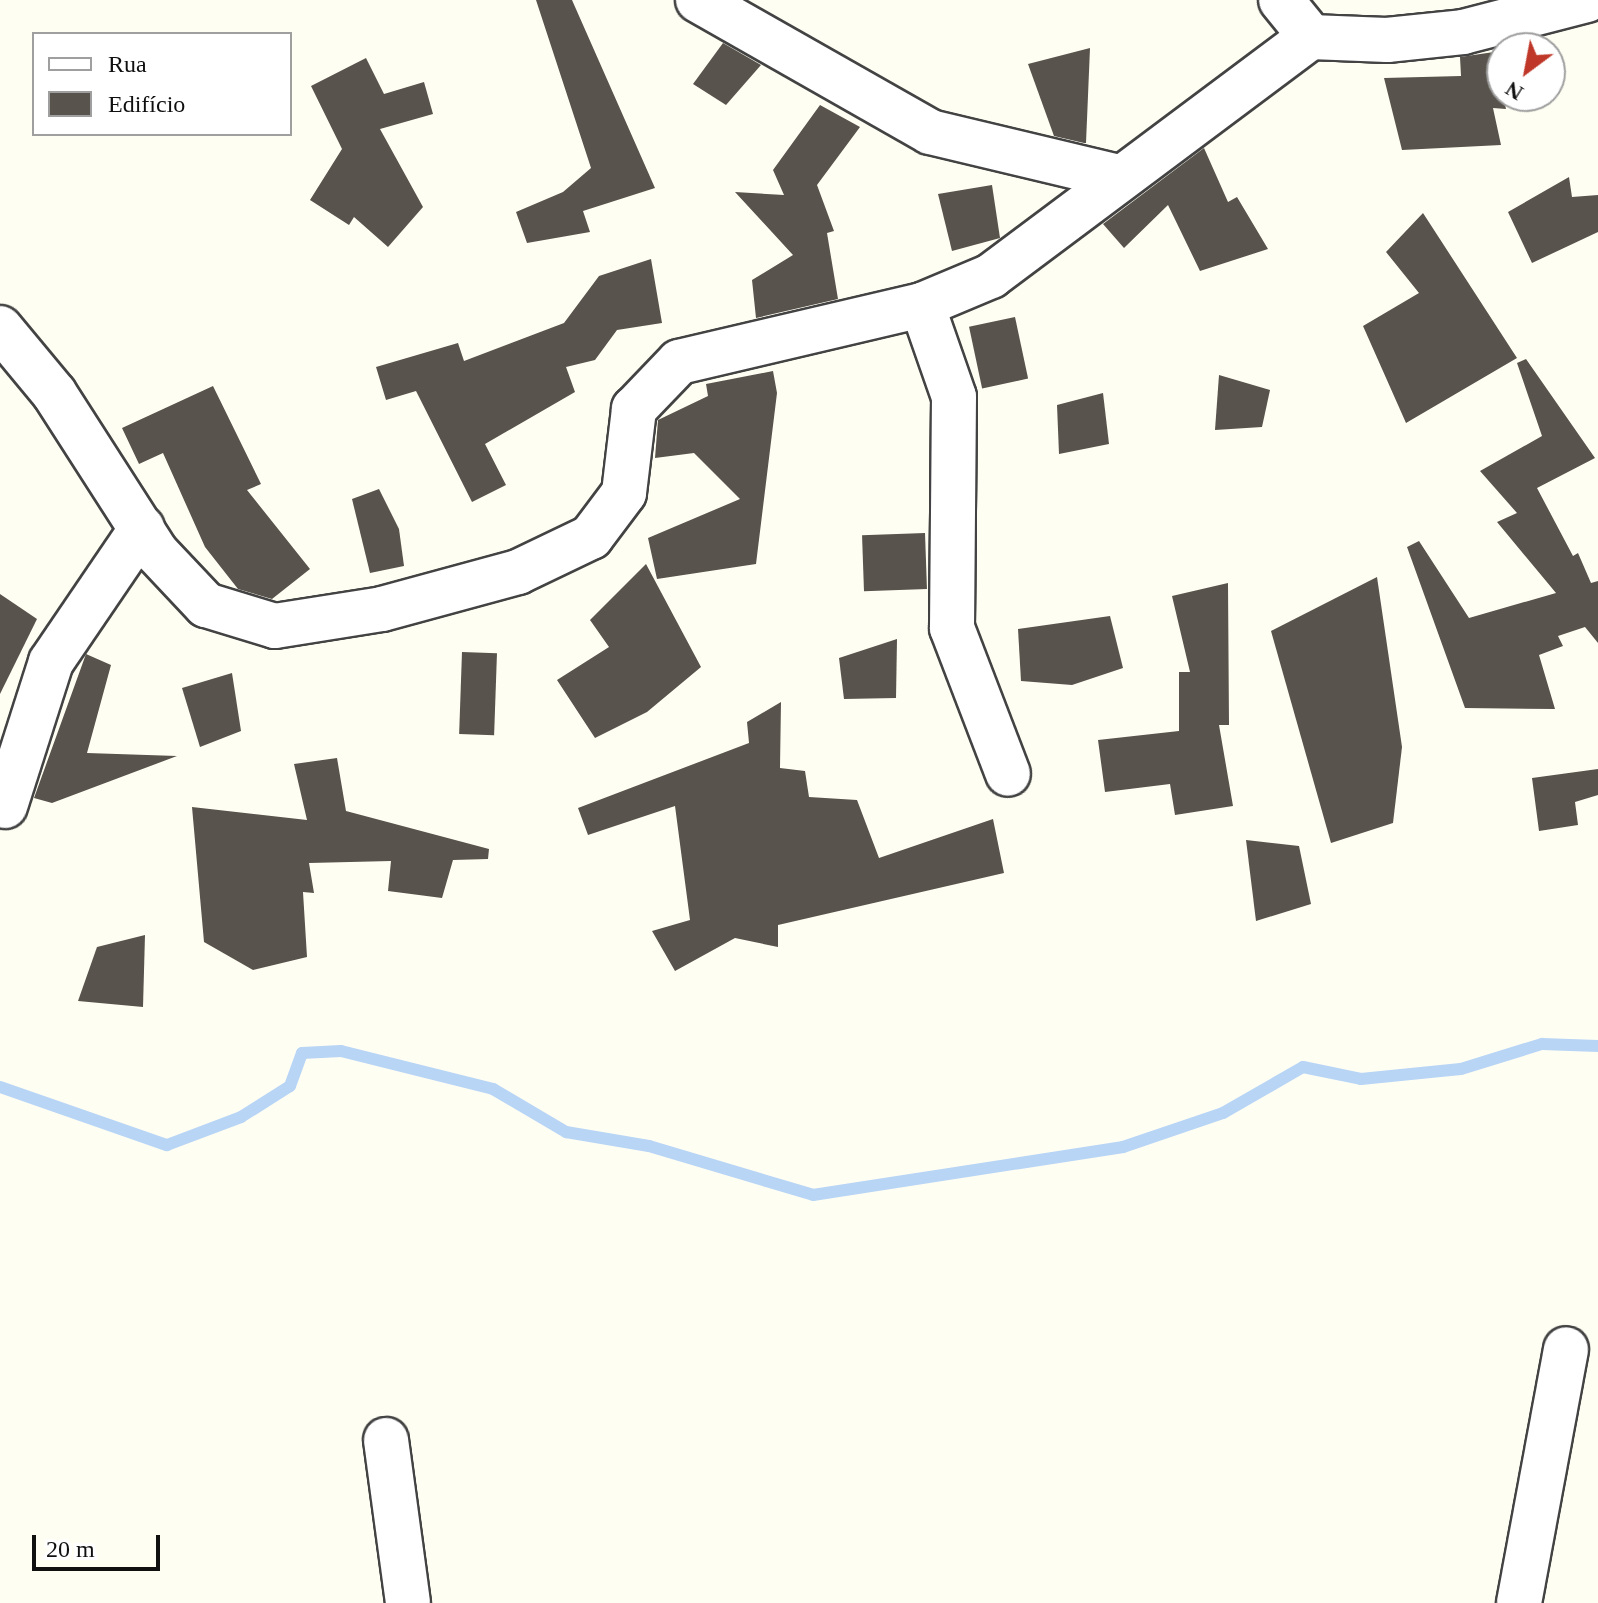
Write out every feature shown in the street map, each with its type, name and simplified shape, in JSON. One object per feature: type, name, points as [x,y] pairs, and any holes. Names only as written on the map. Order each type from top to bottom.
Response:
[{"type":"street","points":[[698,0],[930,132],[1119,177]]},
{"type":"street","points":[[1281,0],[1311,37]]},
{"type":"street","points":[[0,328],[54,393],[142,528],[206,605],[275,626],[382,609],[518,572],[591,537],[624,493],[634,409],[679,362],[922,305],[991,276],[1119,177],[1311,37],[1387,40],[1463,32],[1587,0]]},
{"type":"street","points":[[922,305],[954,397],[952,628],[1008,774]]},
{"type":"street","points":[[5,806],[51,662],[142,528]]},
{"type":"street","points":[[1519,1603],[1566,1349]]},
{"type":"street","points":[[386,1440],[408,1603]]},
{"type":"building","points":[[536,0],[572,0],[655,188],[583,211],[590,232],[527,243],[516,212],[563,192],[591,168]]},
{"type":"building","points":[[723,43],[761,65],[726,105],[693,84]]},
{"type":"building","points":[[1090,48],[1084,143],[1054,136],[1028,64]]},
{"type":"building","points":[[1486,53],[1486,112],[1494,112],[1501,145],[1402,150],[1384,78],[1461,76],[1460,57]]},
{"type":"building","points":[[366,58],[384,94],[424,82],[433,114],[380,129],[423,207],[388,247],[354,217],[349,225],[310,200],[342,149],[311,86]]},
{"type":"building","points":[[820,105],[860,127],[817,185],[834,231],[827,233],[838,299],[756,318],[752,280],[793,255],[735,192],[784,195],[773,170]]},
{"type":"building","points":[[1204,148],[1228,202],[1237,197],[1268,249],[1200,271],[1168,205],[1124,248],[1103,224]]},
{"type":"building","points":[[1569,177],[1572,197],[1598,195],[1598,232],[1532,263],[1508,212]]},
{"type":"building","points":[[992,185],[1000,238],[952,251],[938,194]]},
{"type":"building","points":[[1423,213],[1517,358],[1406,423],[1363,326],[1419,293],[1386,252]]},
{"type":"building","points":[[651,259],[662,323],[617,330],[595,360],[566,367],[575,392],[485,444],[506,485],[472,502],[416,391],[386,400],[376,367],[458,343],[464,361],[564,323],[599,276]]},
{"type":"building","points":[[1015,317],[1028,379],[982,388],[969,327]]},
{"type":"building","points":[[1526,359],[1595,458],[1537,488],[1573,556],[1578,553],[1591,583],[1598,581],[1598,643],[1585,627],[1558,636],[1563,646],[1539,655],[1555,709],[1465,708],[1407,547],[1419,541],[1469,618],[1556,593],[1497,522],[1517,513],[1480,471],[1542,436],[1517,363]]},
{"type":"building","points":[[773,371],[777,393],[756,564],[657,579],[648,538],[740,499],[694,453],[655,458],[658,420],[708,396],[706,384]]},
{"type":"building","points":[[1219,375],[1270,390],[1262,427],[1215,430]]},
{"type":"building","points":[[213,386],[261,484],[247,490],[310,569],[272,599],[238,589],[205,547],[163,453],[139,464],[122,428]]},
{"type":"building","points":[[1103,393],[1109,444],[1059,454],[1057,405]]},
{"type":"building","points":[[379,489],[399,529],[404,566],[370,573],[352,499]]},
{"type":"building","points":[[925,533],[927,589],[864,591],[862,535]]},
{"type":"building","points":[[646,564],[701,667],[647,712],[595,738],[557,680],[609,647],[590,620]]},
{"type":"building","points":[[1377,577],[1402,747],[1393,823],[1331,843],[1271,631]]},
{"type":"building","points":[[1228,583],[1229,725],[1219,725],[1233,806],[1175,815],[1170,784],[1105,792],[1098,740],[1179,731],[1179,672],[1190,672],[1172,596]]},
{"type":"building","points":[[0,594],[37,619],[0,694]]},
{"type":"building","points":[[1110,616],[1123,668],[1072,685],[1021,681],[1018,629]]},
{"type":"building","points":[[897,639],[896,698],[844,699],[839,658]]},
{"type":"building","points":[[462,652],[497,653],[494,735],[459,734]]},
{"type":"building","points":[[86,654],[111,665],[87,753],[177,756],[52,803],[34,798]]},
{"type":"building","points":[[232,673],[241,731],[200,747],[182,688]]},
{"type":"building","points":[[781,702],[780,768],[805,771],[809,797],[857,800],[879,858],[993,819],[1004,873],[778,925],[778,947],[735,938],[675,971],[652,931],[690,920],[675,806],[588,835],[578,808],[749,743],[747,722]]},
{"type":"building","points":[[337,758],[346,811],[489,849],[488,859],[453,860],[442,898],[388,891],[391,861],[309,863],[314,893],[303,892],[307,957],[253,970],[204,942],[192,807],[307,820],[294,764]]},
{"type":"building","points":[[1598,769],[1598,795],[1575,802],[1578,825],[1539,831],[1532,778]]},
{"type":"building","points":[[1246,840],[1299,846],[1311,904],[1256,921]]},
{"type":"building","points":[[145,935],[143,1007],[78,1001],[97,947]]},
{"type":"waterway","points":[[0,1087],[167,1145],[241,1117],[290,1086],[302,1053],[341,1051],[493,1089],[566,1132],[649,1146],[813,1195],[1123,1147],[1223,1113],[1303,1067],[1361,1079],[1461,1069],[1542,1044],[1598,1046]]}]
